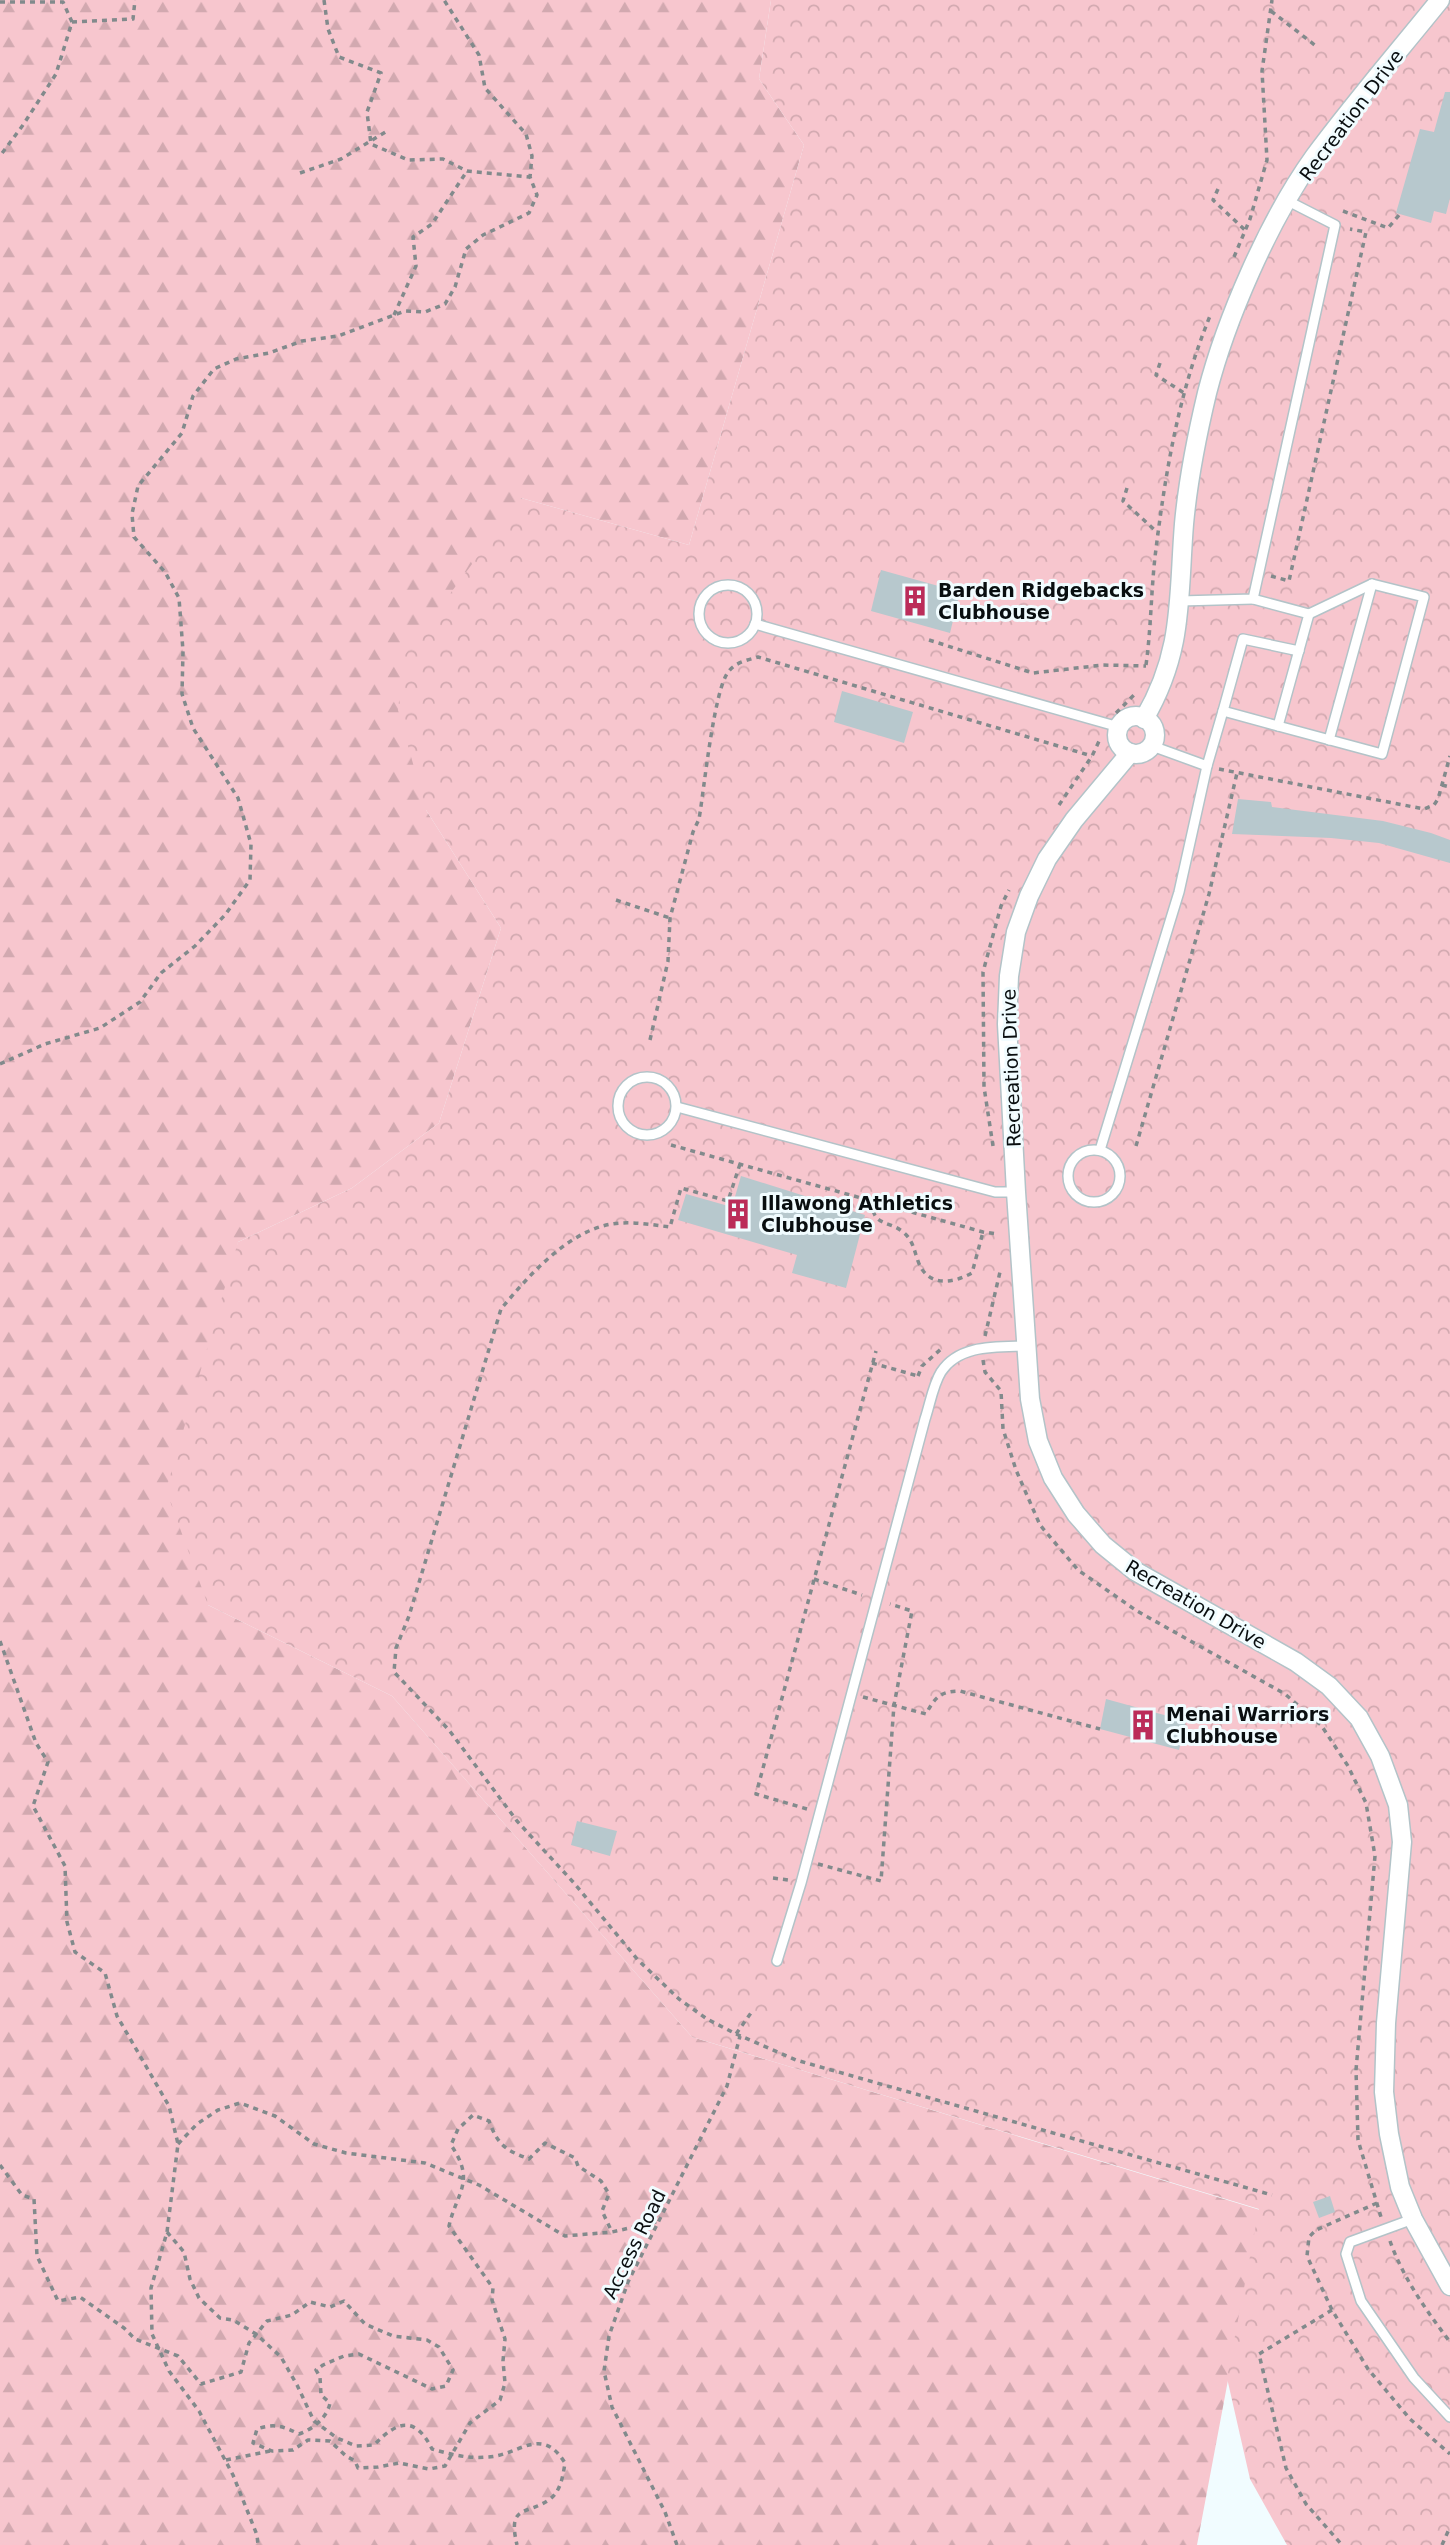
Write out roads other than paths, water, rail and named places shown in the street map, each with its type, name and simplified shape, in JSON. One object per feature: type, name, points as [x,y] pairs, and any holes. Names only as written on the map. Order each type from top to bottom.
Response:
[{"type":"street","name":"Recreation Drive","points":[[1144,719],[1160,692],[1174,649],[1180,601],[1184,523],[1194,456],[1208,392],[1230,324],[1255,263],[1320,149],[1440,0]]},
{"type":"street","points":[[1130,718],[1144,719],[1151,723],[1154,730],[1152,746],[1142,753],[1130,753],[1118,743],[1114,725],[1130,718]]},
{"type":"street","name":"Recreation Drive","points":[[1130,753],[1074,820],[1047,859],[1029,896],[1016,932],[1009,976],[1007,1024],[1016,1192],[1030,1399],[1038,1441],[1053,1478],[1076,1514],[1103,1545],[1135,1571],[1296,1662],[1329,1686],[1359,1718],[1380,1756],[1398,1805],[1402,1842],[1387,2023],[1384,2092],[1389,2134],[1400,2187],[1413,2219],[1450,2286]]},
{"type":"lane","points":[[1253,599],[1335,225],[1288,201]]},
{"type":"lane","points":[[729,584],[738,586],[746,591],[756,606],[755,624],[750,632],[735,642],[717,641],[709,636],[699,621],[700,603],[712,589],[729,584]]},
{"type":"lane","points":[[1180,601],[1253,599],[1309,614],[1372,584],[1424,597],[1382,754],[1223,711]]},
{"type":"lane","points":[[1329,740],[1372,584]]},
{"type":"lane","points":[[1278,726],[1309,614]]},
{"type":"lane","points":[[755,624],[1114,725]]},
{"type":"lane","points":[[1100,1150],[1179,892],[1207,766],[1243,639],[1299,651]]},
{"type":"lane","points":[[1152,746],[1207,766]]},
{"type":"lane","points":[[649,1076],[658,1078],[672,1090],[677,1107],[670,1124],[663,1130],[646,1135],[637,1133],[623,1122],[618,1104],[624,1087],[640,1077],[649,1076]]},
{"type":"lane","points":[[677,1107],[995,1192],[1016,1192]]},
{"type":"lane","points":[[1088,1149],[1100,1150],[1111,1155],[1118,1164],[1121,1176],[1118,1187],[1111,1196],[1100,1202],[1088,1202],[1077,1196],[1070,1187],[1067,1176],[1070,1164],[1077,1155],[1088,1149]]},
{"type":"lane","points":[[777,1961],[939,1374],[952,1358],[982,1349],[1026,1346]]},
{"type":"lane","points":[[1413,2219],[1350,2242],[1346,2254],[1362,2301],[1414,2378],[1450,2417]]},
{"type":"place","name":"Barden Ridgebacks Clubhouse","points":[[915,601]]},
{"type":"place","name":"Illawong Athletics Clubhouse","points":[[738,1214]]},
{"type":"place","name":"Menai Warriors Clubhouse","points":[[1143,1725]]}]
